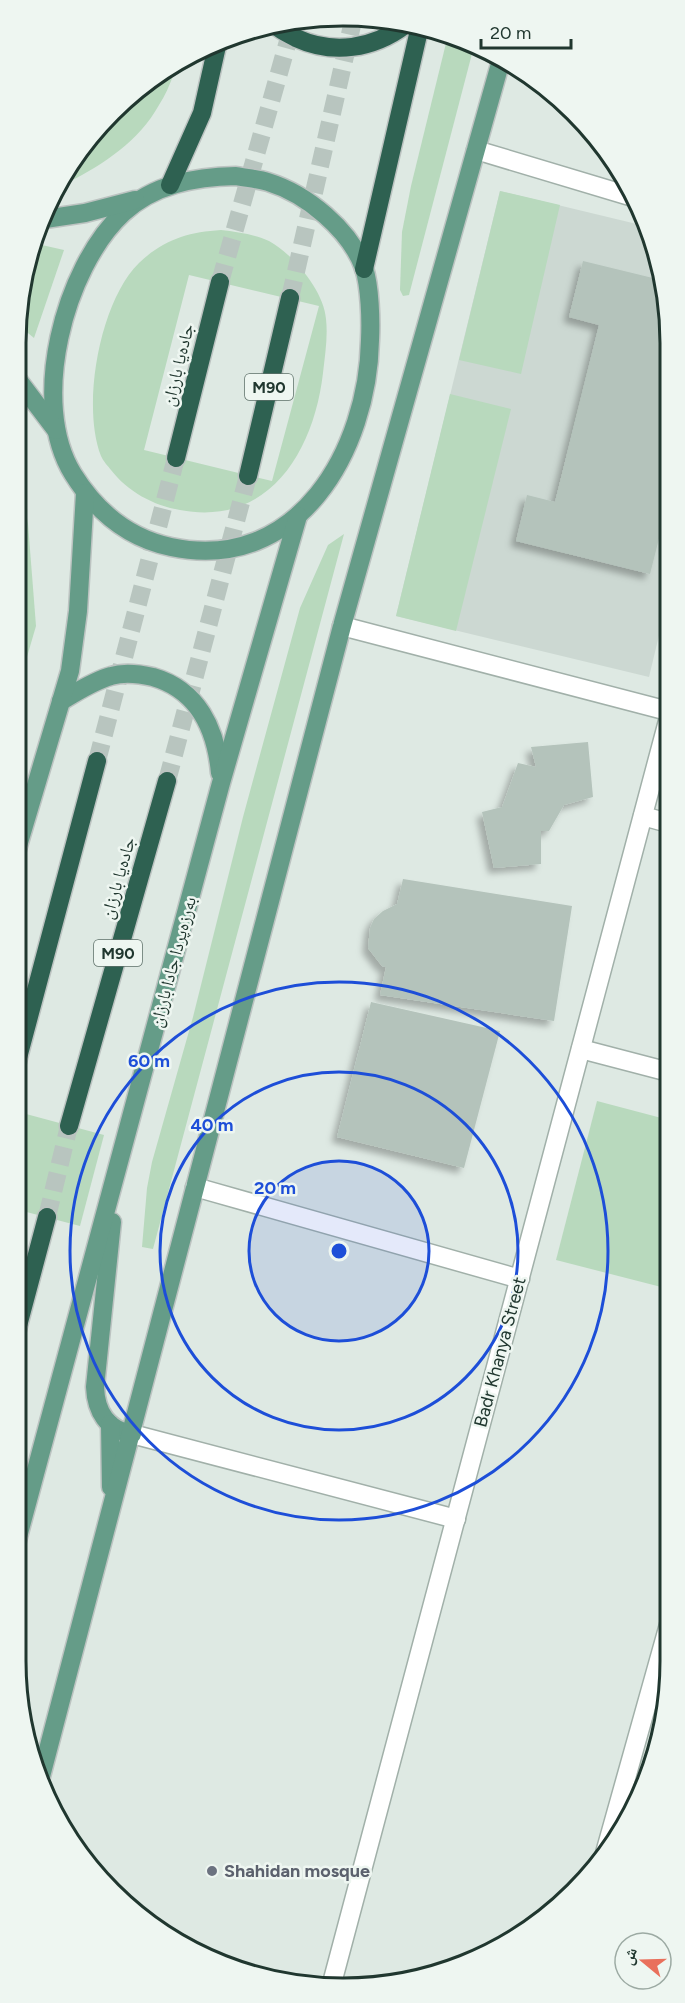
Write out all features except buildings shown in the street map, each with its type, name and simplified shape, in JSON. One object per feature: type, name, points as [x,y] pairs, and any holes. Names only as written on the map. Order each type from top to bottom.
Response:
[{"type":"highway","points":[[282,32],[311,45],[344,49],[375,42],[396,30]]},
{"type":"highway","points":[[364,269],[418,35]]},
{"type":"highway","points":[[170,185],[202,113],[216,52]]},
{"type":"highway","name":"جادەیا بارزان","points":[[176,458],[220,282]]},
{"type":"highway","name":"M90","points":[[248,476],[290,298]]},
{"type":"highway","points":[[26,1028],[97,762]]},
{"type":"highway","name":"جادەیا بارزان","points":[[69,1126],[167,781]]},
{"type":"highway","points":[[26,1296],[47,1217]]},
{"type":"main road","points":[[44,1766],[342,626],[499,67]]},
{"type":"main road","points":[[236,176],[268,182],[299,195],[326,215],[348,240],[364,269],[371,316],[370,363],[361,410],[344,454],[319,495],[298,516],[274,533],[246,545],[216,550],[187,550],[157,544],[130,532],[105,515],[85,493],[66,463],[56,430],[54,390],[56,351],[64,313],[79,277],[98,243],[123,213],[145,197],[170,185],[202,177],[236,176]]},
{"type":"main road","points":[[51,218],[85,213],[145,197]]},
{"type":"main road","points":[[26,390],[56,430]]},
{"type":"main road","points":[[26,820],[70,671],[75,640],[85,493]]},
{"type":"main road","name":"بەرزەپردا جادا بارزان","points":[[26,1507],[221,783],[298,516]]},
{"type":"main road","points":[[62,701],[88,685],[113,675],[139,674],[169,682],[197,704],[218,750],[221,783]]},
{"type":"main road","points":[[118,1167],[95,1387],[101,1414],[110,1424],[124,1433],[132,1434]]},
{"type":"main road","points":[[110,1424],[111,1510]]},
{"type":"street","points":[[476,150],[623,194]]},
{"type":"street","points":[[342,626],[660,709]]},
{"type":"street","name":"Badr Khanya Street","points":[[333,1978],[660,751]]},
{"type":"street","points":[[643,816],[660,821]]},
{"type":"street","points":[[581,1049],[660,1070]]},
{"type":"street","points":[[195,1187],[520,1279]]},
{"type":"street","points":[[132,1434],[456,1520]]},
{"type":"street","points":[[612,1826],[660,1657]]},
{"type":"shaded area","points":[[500,191],[636,224],[649,260],[657,301],[660,342],[660,631],[649,677],[396,616]]},
{"type":"green space","points":[[446,43],[472,53],[409,295],[403,296],[400,290],[402,232]]},
{"type":"green space","points":[[173,76],[161,102],[141,130],[120,150],[69,182],[91,150],[118,118],[150,91]]},
{"type":"green space","points":[[500,191],[560,205],[521,374],[459,360]]},
{"type":"green space","points":[[221,230],[257,237],[269,241],[288,255],[306,274],[320,297],[327,332],[318,402],[309,430],[297,455],[282,477],[262,495],[239,507],[211,512],[180,510],[160,505],[125,485],[101,456],[95,435],[93,410],[98,355],[114,302],[125,280],[139,263],[157,248],[187,235]],"holes":[[[189,275],[319,306],[272,481],[144,450]]]},
{"type":"green space","points":[[41,245],[64,250],[34,338],[26,331],[26,322],[28,301]]},
{"type":"green space","points":[[450,394],[511,409],[456,631],[396,616]]},
{"type":"green space","points":[[26,513],[28,524],[36,626],[26,660]]},
{"type":"green space","points":[[344,534],[153,1249],[142,1247],[147,1188],[152,1162],[193,1017],[243,817],[300,608],[328,545]]},
{"type":"green space","points":[[597,1101],[660,1118],[660,1287],[556,1260]]},
{"type":"green space","points":[[26,1114],[104,1135],[80,1226],[26,1212]]},
{"type":"tunnel","points":[[290,298],[352,26]]},
{"type":"tunnel","points":[[220,282],[291,30]]},
{"type":"tunnel","points":[[97,761],[176,458]]},
{"type":"tunnel","points":[[167,781],[248,476]]},
{"type":"tunnel","points":[[47,1217],[69,1126]]},
{"type":"place","name":"Shahidan mosque","points":[[212,1871]]}]
